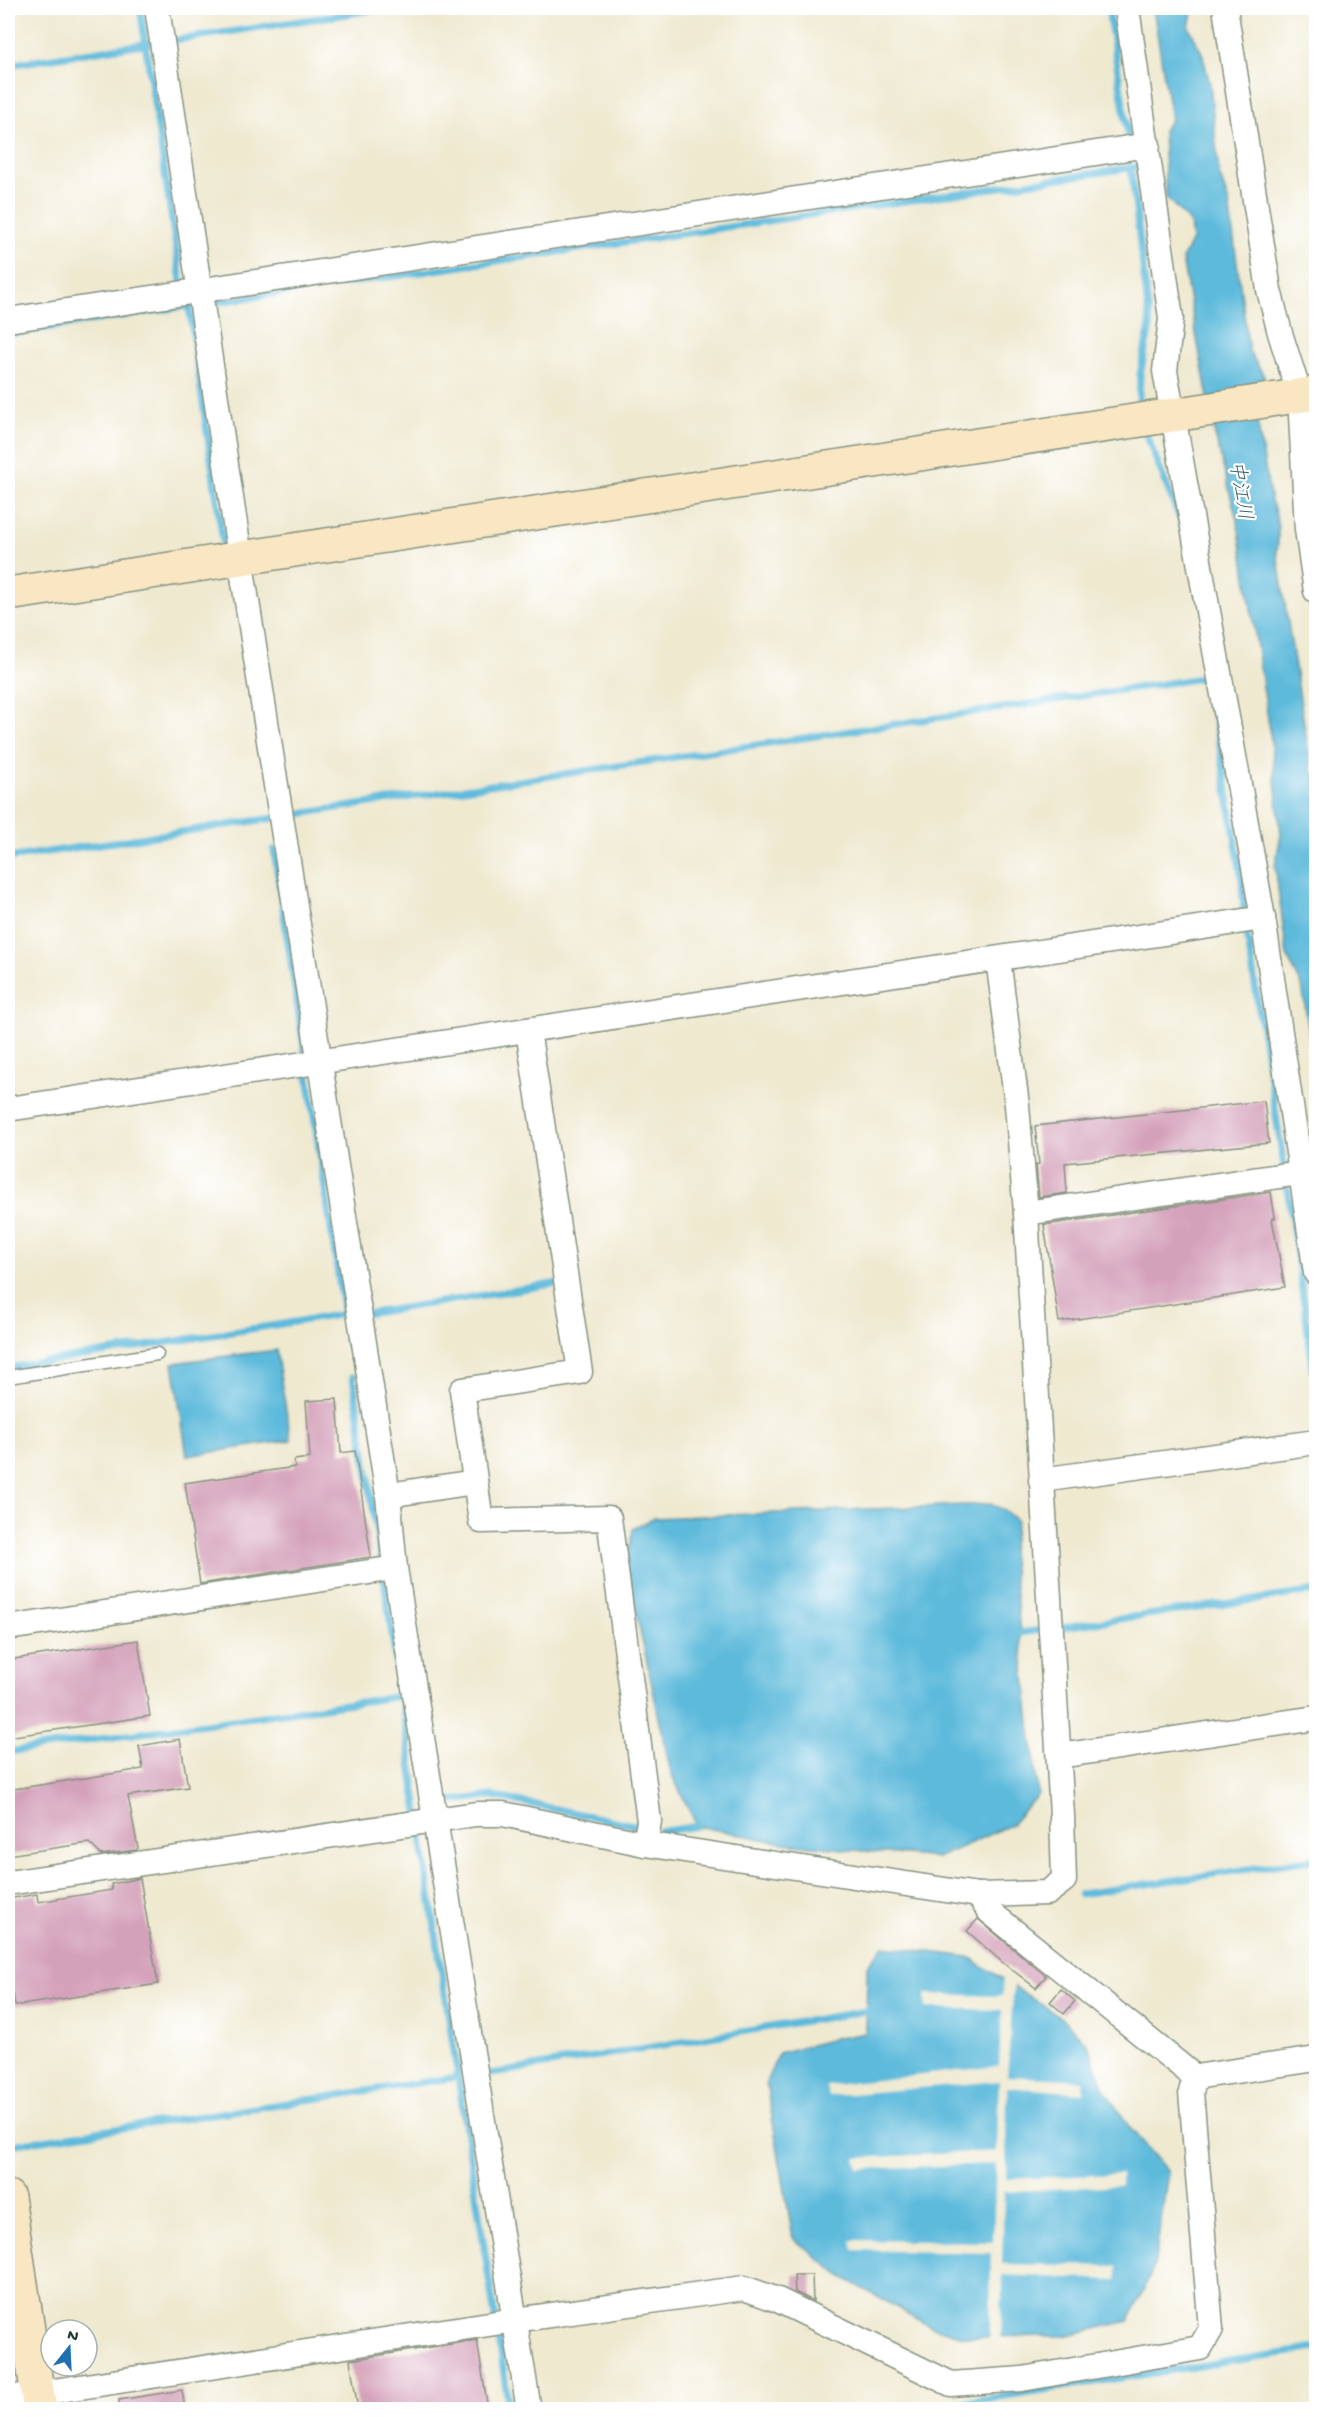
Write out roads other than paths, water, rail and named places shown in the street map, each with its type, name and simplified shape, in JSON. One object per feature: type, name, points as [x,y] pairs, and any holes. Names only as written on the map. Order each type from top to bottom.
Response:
[{"type":"street","points":[[158,8],[240,557],[388,1495],[395,1568],[528,2409]]},
{"type":"street","points":[[1127,8],[1171,318],[1165,371],[1263,918],[1317,1273]]},
{"type":"street","points":[[1225,8],[1269,290],[1300,396],[1307,529],[1317,591]]},
{"type":"street","points":[[8,320],[1148,145]]},
{"type":"street","points":[[8,594],[1300,396]]},
{"type":"street","points":[[8,1109],[1263,918]]},
{"type":"street","points":[[8,1883],[476,1814],[503,1814],[645,1844],[978,1895],[1047,1893],[1064,1880],[1059,1756],[1026,1214],[1017,1105],[998,959]]},
{"type":"street","points":[[528,1030],[580,1372],[462,1390],[475,1482],[481,1521],[609,1518],[649,1821],[645,1844]]},
{"type":"street","points":[[1026,1214],[1300,1173]]},
{"type":"street","points":[[1041,1480],[1317,1442]]},
{"type":"street","points":[[388,1495],[475,1482]]},
{"type":"street","points":[[8,1628],[395,1568]]},
{"type":"street","points":[[1059,1756],[1317,1718]]},
{"type":"street","points":[[978,1895],[990,1912],[1195,2077],[1317,2059]]},
{"type":"street","points":[[8,2197],[28,2400],[515,2320],[744,2288],[778,2300],[951,2384],[1022,2379],[1200,2348],[1211,2329],[1191,2092],[1195,2077]]},
{"type":"lane","points":[[8,1377],[157,1354]]},
{"type":"water","name":"中江川","points":[[1153,8],[1193,8],[1189,27],[1202,53],[1210,84],[1219,174],[1229,203],[1249,351],[1264,376],[1257,421],[1271,501],[1277,520],[1277,553],[1312,774],[1316,774],[1316,1075],[1302,986],[1287,956],[1275,865],[1281,835],[1270,732],[1238,524],[1215,435],[1182,259],[1192,240],[1190,223],[1166,197],[1163,130],[1171,120]]},
{"type":"water","points":[[276,1350],[291,1440],[187,1456],[173,1363]]},
{"type":"water","points":[[990,1504],[1004,1510],[1017,1521],[1011,1550],[1038,1794],[1011,1825],[937,1858],[782,1843],[697,1826],[671,1773],[626,1566],[633,1529],[654,1518]]},
{"type":"water","points":[[883,1946],[969,1957],[1062,2018],[1088,2044],[1104,2089],[1130,2128],[1168,2172],[1154,2267],[1129,2321],[1064,2336],[967,2337],[929,2326],[839,2275],[793,2238],[766,2082],[779,2053],[866,2033],[867,1966]]},
{"type":"waterway","points":[[140,8],[182,288]]},
{"type":"waterway","points":[[169,41],[386,8]]},
{"type":"waterway","points":[[1108,8],[1129,141]]},
{"type":"waterway","points":[[8,65],[150,43]]},
{"type":"waterway","points":[[211,303],[1143,166]]},
{"type":"waterway","points":[[1131,168],[1150,326],[1140,374],[1139,400]]},
{"type":"waterway","points":[[8,334],[192,305]]},
{"type":"waterway","points":[[189,306],[224,549]]},
{"type":"waterway","points":[[1146,434],[1182,524]]},
{"type":"waterway","points":[[285,816],[1208,677]]},
{"type":"waterway","points":[[1214,712],[1242,880],[1244,912]]},
{"type":"waterway","points":[[8,858],[274,818]]},
{"type":"waterway","points":[[274,850],[305,1054]]},
{"type":"waterway","points":[[1246,928],[1284,1166]]},
{"type":"waterway","points":[[308,1076],[349,1347]]},
{"type":"waterway","points":[[1286,1179],[1316,1387]]},
{"type":"waterway","points":[[366,1314],[559,1283]]},
{"type":"waterway","points":[[8,1368],[344,1314]]},
{"type":"waterway","points":[[353,1377],[381,1560]]},
{"type":"waterway","points":[[384,1579],[418,1812]]},
{"type":"waterway","points":[[1063,1627],[1316,1591]]},
{"type":"waterway","points":[[1019,1633],[1041,1630]]},
{"type":"waterway","points":[[8,1752],[402,1696]]},
{"type":"waterway","points":[[449,1801],[492,1796],[638,1826]]},
{"type":"waterway","points":[[660,1832],[697,1826]]},
{"type":"waterway","points":[[420,1830],[495,2318]]},
{"type":"waterway","points":[[1080,1894],[1316,1859]]},
{"type":"waterway","points":[[485,2075],[866,2011]]},
{"type":"waterway","points":[[10,2145],[458,2077]]},
{"type":"waterway","points":[[498,2332],[509,2410]]},
{"type":"waterway","points":[[959,2410],[958,2403],[1316,2348]]}]
